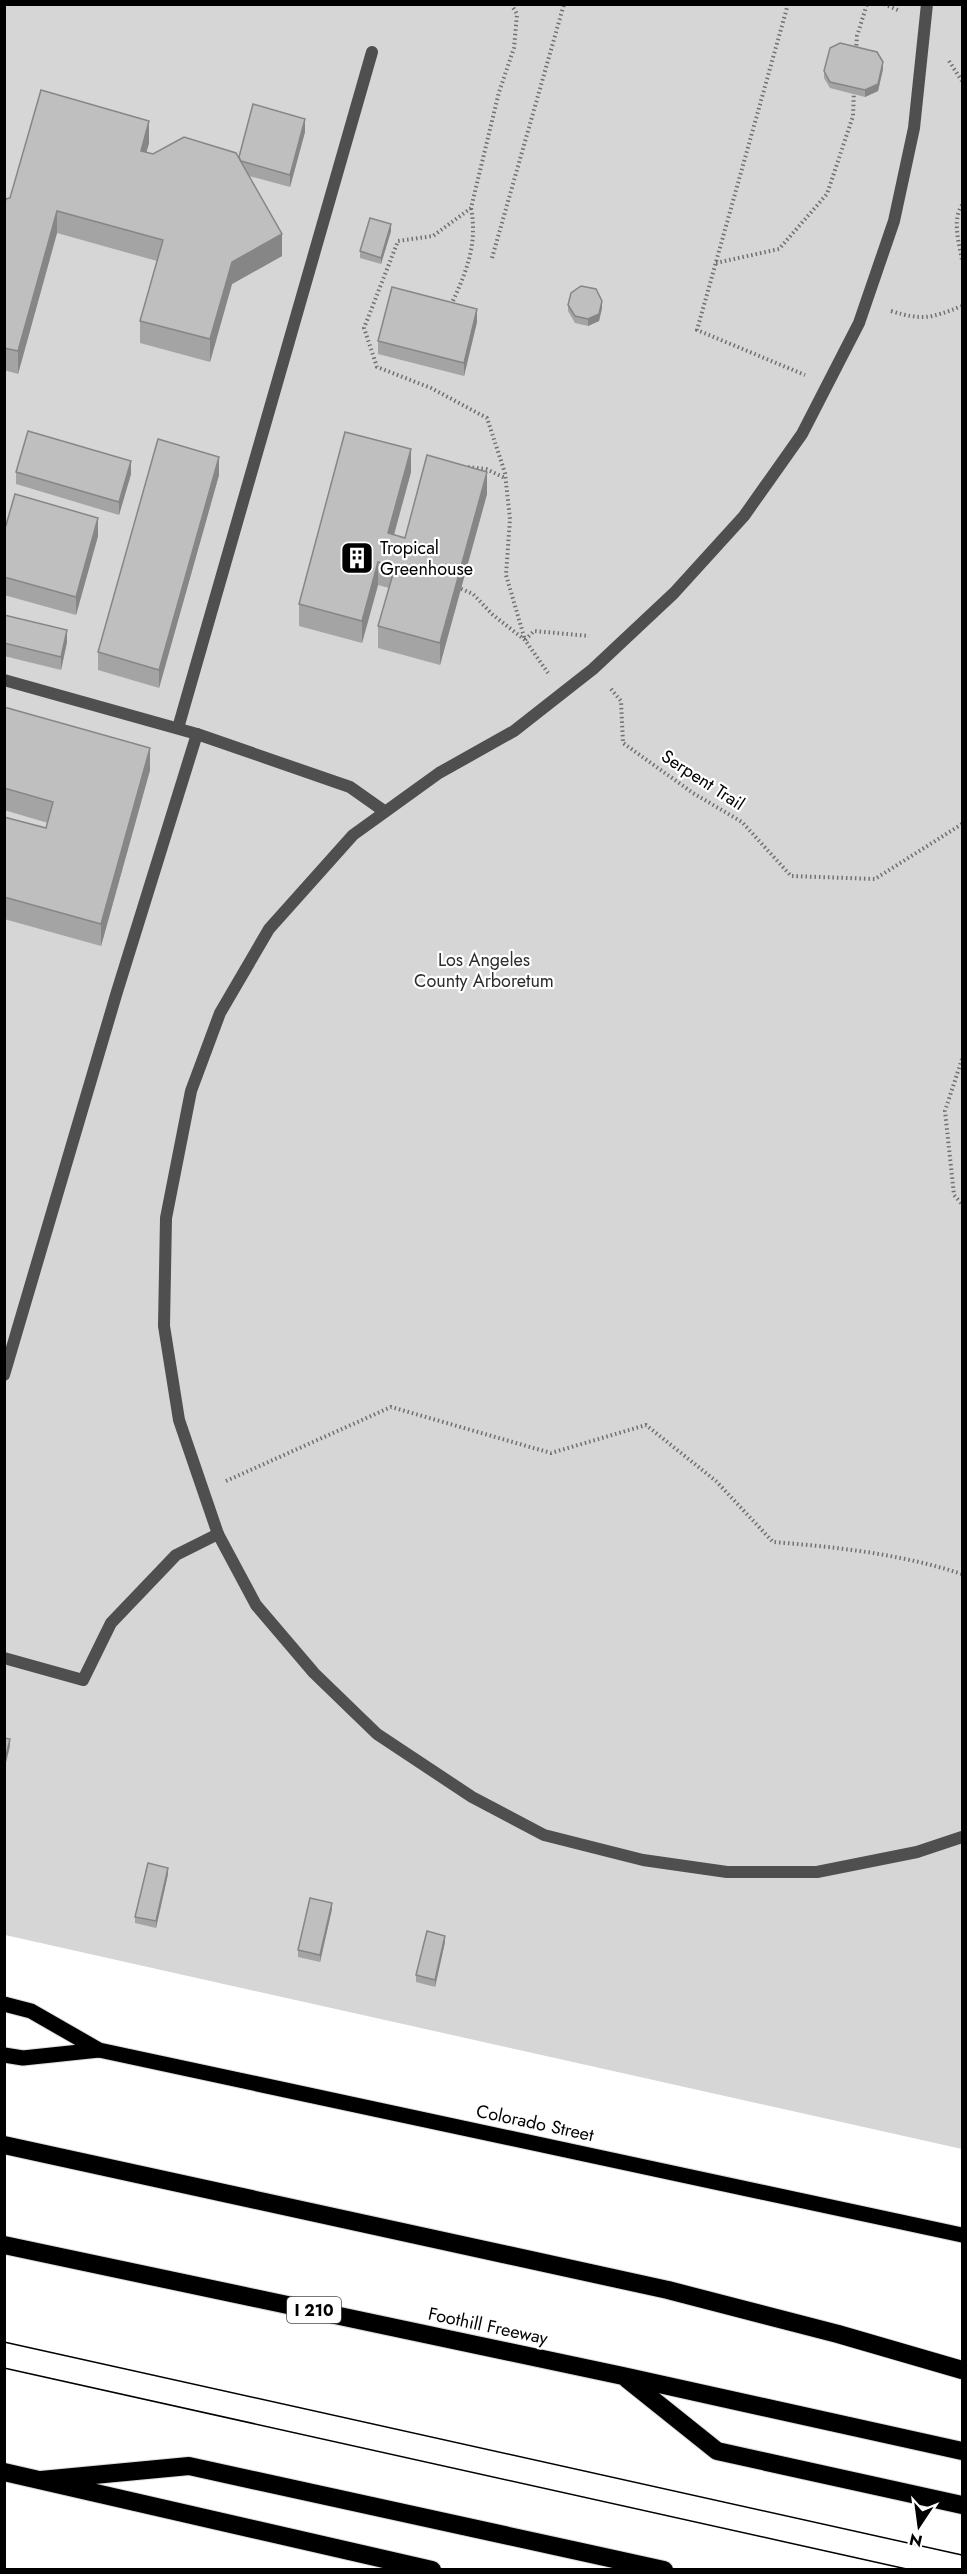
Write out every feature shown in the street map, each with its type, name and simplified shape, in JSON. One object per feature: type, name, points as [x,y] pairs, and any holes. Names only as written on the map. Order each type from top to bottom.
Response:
[{"type":"highway","points":[[4,2145],[668,2290],[817,2328],[963,2370]]},
{"type":"highway","name":"Foothill Freeway","points":[[4,2245],[624,2376],[963,2451]]},
{"type":"highway","points":[[624,2376],[717,2451],[963,2505]]},
{"type":"highway","points":[[41,2480],[189,2466],[664,2570]]},
{"type":"highway","points":[[4,2472],[432,2570]]},
{"type":"main road","name":"Colorado Street","points":[[4,2004],[31,2011],[99,2050],[963,2235]]},
{"type":"main road","name":"Colorado Street","points":[[4,2055],[23,2058],[99,2050]]},
{"type":"street","points":[[927,4],[914,128],[894,220],[859,323],[802,434],[744,516],[674,593],[593,669],[514,731],[440,773],[353,835],[269,929],[220,1013],[191,1091],[165,1218],[164,1326],[179,1420],[218,1534],[256,1605],[315,1673],[377,1734],[472,1797],[544,1835],[643,1860],[727,1872],[817,1872],[917,1852],[963,1837]]},
{"type":"street","points":[[178,728],[372,52]]},
{"type":"street","points":[[4,680],[197,734],[350,788],[384,811]]},
{"type":"street","points":[[4,1375],[116,994],[197,734]]},
{"type":"street","points":[[4,1658],[83,1680],[111,1623],[176,1556],[218,1534]]},
{"type":"path","points":[[447,314],[465,275],[472,253],[474,224],[471,208],[499,92],[514,48],[517,14],[511,4]]},
{"type":"path","points":[[492,258],[564,4]]},
{"type":"path","points":[[788,4],[697,330],[828,384]]},
{"type":"path","points":[[856,58],[857,36],[867,4]]},
{"type":"path","points":[[884,4],[907,13]]},
{"type":"path","points":[[716,263],[778,249],[827,194],[853,116],[855,81]]},
{"type":"path","points":[[963,204],[957,213],[959,243],[963,260]]},
{"type":"path","points":[[471,208],[433,236],[398,241],[364,328],[377,367],[431,388],[488,418],[505,478],[510,519],[506,575],[525,640]]},
{"type":"path","points":[[866,304],[915,318],[939,315],[963,306]]},
{"type":"path","points":[[463,476],[468,467],[486,469],[505,478]]},
{"type":"path","points":[[452,585],[473,594],[493,615],[525,640],[562,693]]},
{"type":"path","points":[[525,640],[534,631],[572,633],[598,638],[613,650]]},
{"type":"path","name":"Serpent Trail","points":[[593,669],[621,701],[623,743],[693,793],[742,822],[791,876],[875,879],[963,824]]},
{"type":"path","points":[[963,1059],[945,1111],[954,1195],[963,1204]]},
{"type":"path","points":[[204,1492],[391,1407],[551,1453],[646,1425],[716,1481],[773,1542],[840,1547],[931,1564],[963,1574]]},
{"type":"green space","name":"Los Angeles County Arboretum","points":[[5,5],[962,5],[962,2149],[5,1935]]},
{"type":"building","points":[[840,43],[877,52],[883,62],[878,84],[865,90],[830,82],[824,71],[830,48]]},
{"type":"building","points":[[41,90],[149,121],[141,151],[153,154],[184,137],[236,153],[282,234],[232,262],[210,339],[140,321],[163,240],[57,211],[18,351],[4,348],[4,205],[6,199],[10,198]]},
{"type":"building","points":[[253,104],[305,119],[290,175],[241,161],[239,157]]},
{"type":"building","points":[[370,218],[391,224],[381,258],[360,251]]},
{"type":"building","points":[[581,286],[596,289],[602,301],[599,314],[588,319],[575,316],[568,305],[571,293]]},
{"type":"building","points":[[392,287],[477,309],[464,363],[378,341]]},
{"type":"building","points":[[28,431],[131,461],[119,502],[16,472]]},
{"type":"building","name":"Tropical Greenhouse","points":[[345,432],[411,449],[388,533],[405,538],[427,455],[487,472],[440,643],[378,626],[395,567],[378,562],[362,621],[299,604]]},
{"type":"building","points":[[158,439],[219,457],[159,670],[98,652]]},
{"type":"building","points":[[15,494],[98,518],[76,597],[4,577],[4,532]]},
{"type":"building","points":[[4,615],[67,630],[61,657],[4,643]]},
{"type":"building","points":[[4,707],[150,748],[101,924],[4,897],[4,817],[46,828],[53,802],[4,788]]},
{"type":"building","points":[[4,1738],[10,1739],[4,1764]]},
{"type":"building","points":[[148,1863],[168,1868],[156,1921],[135,1917]]},
{"type":"building","points":[[310,1898],[332,1903],[320,1955],[298,1950]]},
{"type":"building","points":[[427,1931],[445,1936],[435,1980],[416,1975]]},
{"type":"tram line","points":[[4,2342],[962,2555]]},
{"type":"tram line","points":[[4,2368],[911,2570]]},
{"type":"place","name":"Tropical Greenhouse","points":[[357,558]]}]
